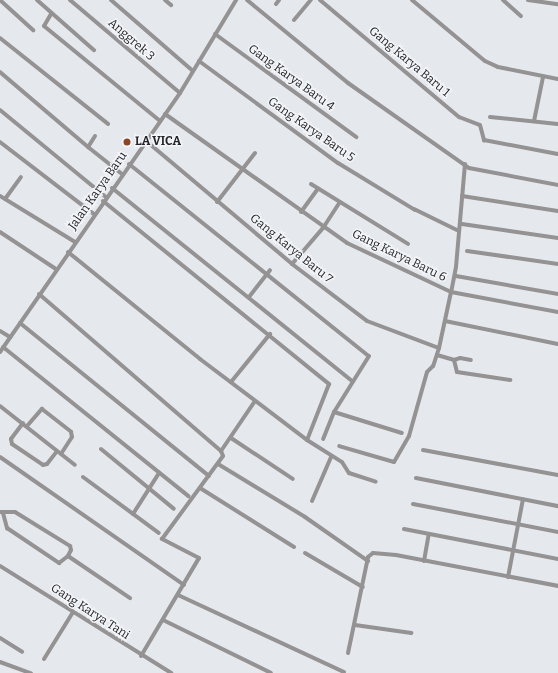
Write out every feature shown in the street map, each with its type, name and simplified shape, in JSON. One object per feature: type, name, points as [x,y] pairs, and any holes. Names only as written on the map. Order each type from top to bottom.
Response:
[{"type":"street","points":[[0,0],[33,30]]},
{"type":"street","points":[[37,0],[51,14],[94,50]]},
{"type":"street","name":"Anggrek 3","points":[[70,0],[180,93]]},
{"type":"street","points":[[111,0],[193,71]]},
{"type":"street","points":[[165,0],[171,5]]},
{"type":"street","name":"Jalan Karya Baru","points":[[0,352],[145,140],[180,93],[236,0]]},
{"type":"street","points":[[247,0],[355,87],[471,169],[558,185]]},
{"type":"street","points":[[294,20],[311,0]]},
{"type":"street","name":"Gang Karya Baru 1","points":[[320,0],[462,119],[480,125],[485,141],[558,154]]},
{"type":"street","points":[[412,0],[485,61],[498,67],[558,79]]},
{"type":"street","points":[[503,0],[521,16]]},
{"type":"street","points":[[528,0],[558,4]]},
{"type":"street","points":[[51,14],[44,26],[160,121]]},
{"type":"street","name":"Gang Karya Baru 4","points":[[215,34],[356,137]]},
{"type":"street","points":[[0,38],[108,124]]},
{"type":"street","name":"Gang Karya Baru 5","points":[[199,61],[338,162],[415,209],[459,231]]},
{"type":"street","points":[[0,72],[122,174]]},
{"type":"street","points":[[534,121],[543,77]]},
{"type":"street","points":[[0,110],[106,197]]},
{"type":"street","name":"Gang Karya Baru 6","points":[[165,114],[323,228],[357,249],[451,292],[437,355],[427,372],[409,436],[394,462],[339,446]]},
{"type":"street","points":[[490,117],[558,124]]},
{"type":"street","points":[[88,147],[95,136]]},
{"type":"street","name":"Gang Karya Baru 7","points":[[145,140],[292,264],[367,321],[439,348]]},
{"type":"street","points":[[0,142],[94,214]]},
{"type":"street","points":[[217,202],[255,153]]},
{"type":"street","points":[[129,164],[369,356],[334,412],[323,439]]},
{"type":"street","points":[[465,164],[459,231],[451,292],[558,312]]},
{"type":"street","points":[[5,199],[21,177]]},
{"type":"street","points":[[311,184],[408,244]]},
{"type":"street","points":[[112,188],[352,381]]},
{"type":"street","points":[[301,212],[318,189]]},
{"type":"street","points":[[0,196],[75,242]]},
{"type":"street","points":[[462,196],[558,211]]},
{"type":"street","points":[[103,202],[270,334],[330,384],[307,440]]},
{"type":"street","points":[[292,264],[323,228],[340,202]]},
{"type":"street","points":[[462,224],[558,238]]},
{"type":"street","points":[[0,232],[56,269]]},
{"type":"street","points":[[467,251],[558,264]]},
{"type":"street","points":[[68,252],[255,401],[331,457],[342,462],[349,473],[376,482]]},
{"type":"street","points":[[248,297],[270,270]]},
{"type":"street","points":[[456,276],[558,294]]},
{"type":"street","points":[[39,294],[222,451]]},
{"type":"street","points":[[445,321],[558,344]]},
{"type":"street","points":[[20,323],[209,476]]},
{"type":"street","points":[[0,331],[10,337]]},
{"type":"street","points":[[231,382],[270,334]]},
{"type":"street","points":[[3,347],[188,496]]},
{"type":"street","points":[[437,355],[454,360],[460,358],[471,360]]},
{"type":"street","points":[[454,360],[457,372],[510,380]]},
{"type":"street","points":[[141,656],[184,585],[199,557],[162,539],[218,464],[223,456],[222,451],[255,401]]},
{"type":"street","points":[[0,406],[75,465]]},
{"type":"street","points":[[42,409],[71,432],[72,438],[45,466],[12,444],[11,439],[25,425],[42,409]]},
{"type":"street","points":[[334,412],[402,433]]},
{"type":"street","points":[[231,438],[293,479]]},
{"type":"street","points":[[101,449],[150,491],[174,509]]},
{"type":"street","points":[[423,450],[558,475]]},
{"type":"street","points":[[0,457],[184,585]]},
{"type":"street","points":[[312,501],[331,457]]},
{"type":"street","points":[[218,464],[305,517],[368,561]]},
{"type":"street","points":[[133,514],[150,491],[160,473]]},
{"type":"street","points":[[83,477],[159,533]]},
{"type":"street","points":[[416,478],[558,506]]},
{"type":"street","points":[[200,488],[294,547]]},
{"type":"street","points":[[508,577],[523,499]]},
{"type":"street","points":[[413,504],[558,532]]},
{"type":"street","points":[[1,512],[16,512],[70,546],[72,548],[68,556],[59,563],[7,528],[1,512]]},
{"type":"street","points":[[404,529],[558,559]]},
{"type":"street","points":[[424,561],[429,534]]},
{"type":"street","points":[[305,553],[363,587]]},
{"type":"street","points":[[348,653],[368,561],[373,553],[558,586]]},
{"type":"street","points":[[68,556],[130,598]]},
{"type":"street","name":"Gang Karya Tani","points":[[0,566],[141,656],[171,673]]},
{"type":"street","points":[[178,595],[344,672]]},
{"type":"street","points":[[44,659],[73,612]]},
{"type":"street","points":[[163,620],[271,673]]},
{"type":"street","points":[[355,625],[411,633]]},
{"type":"street","points":[[0,638],[22,652]]},
{"type":"street","points":[[0,662],[31,673]]},
{"type":"place","name":"LA VICA","points":[[127,142]]}]
